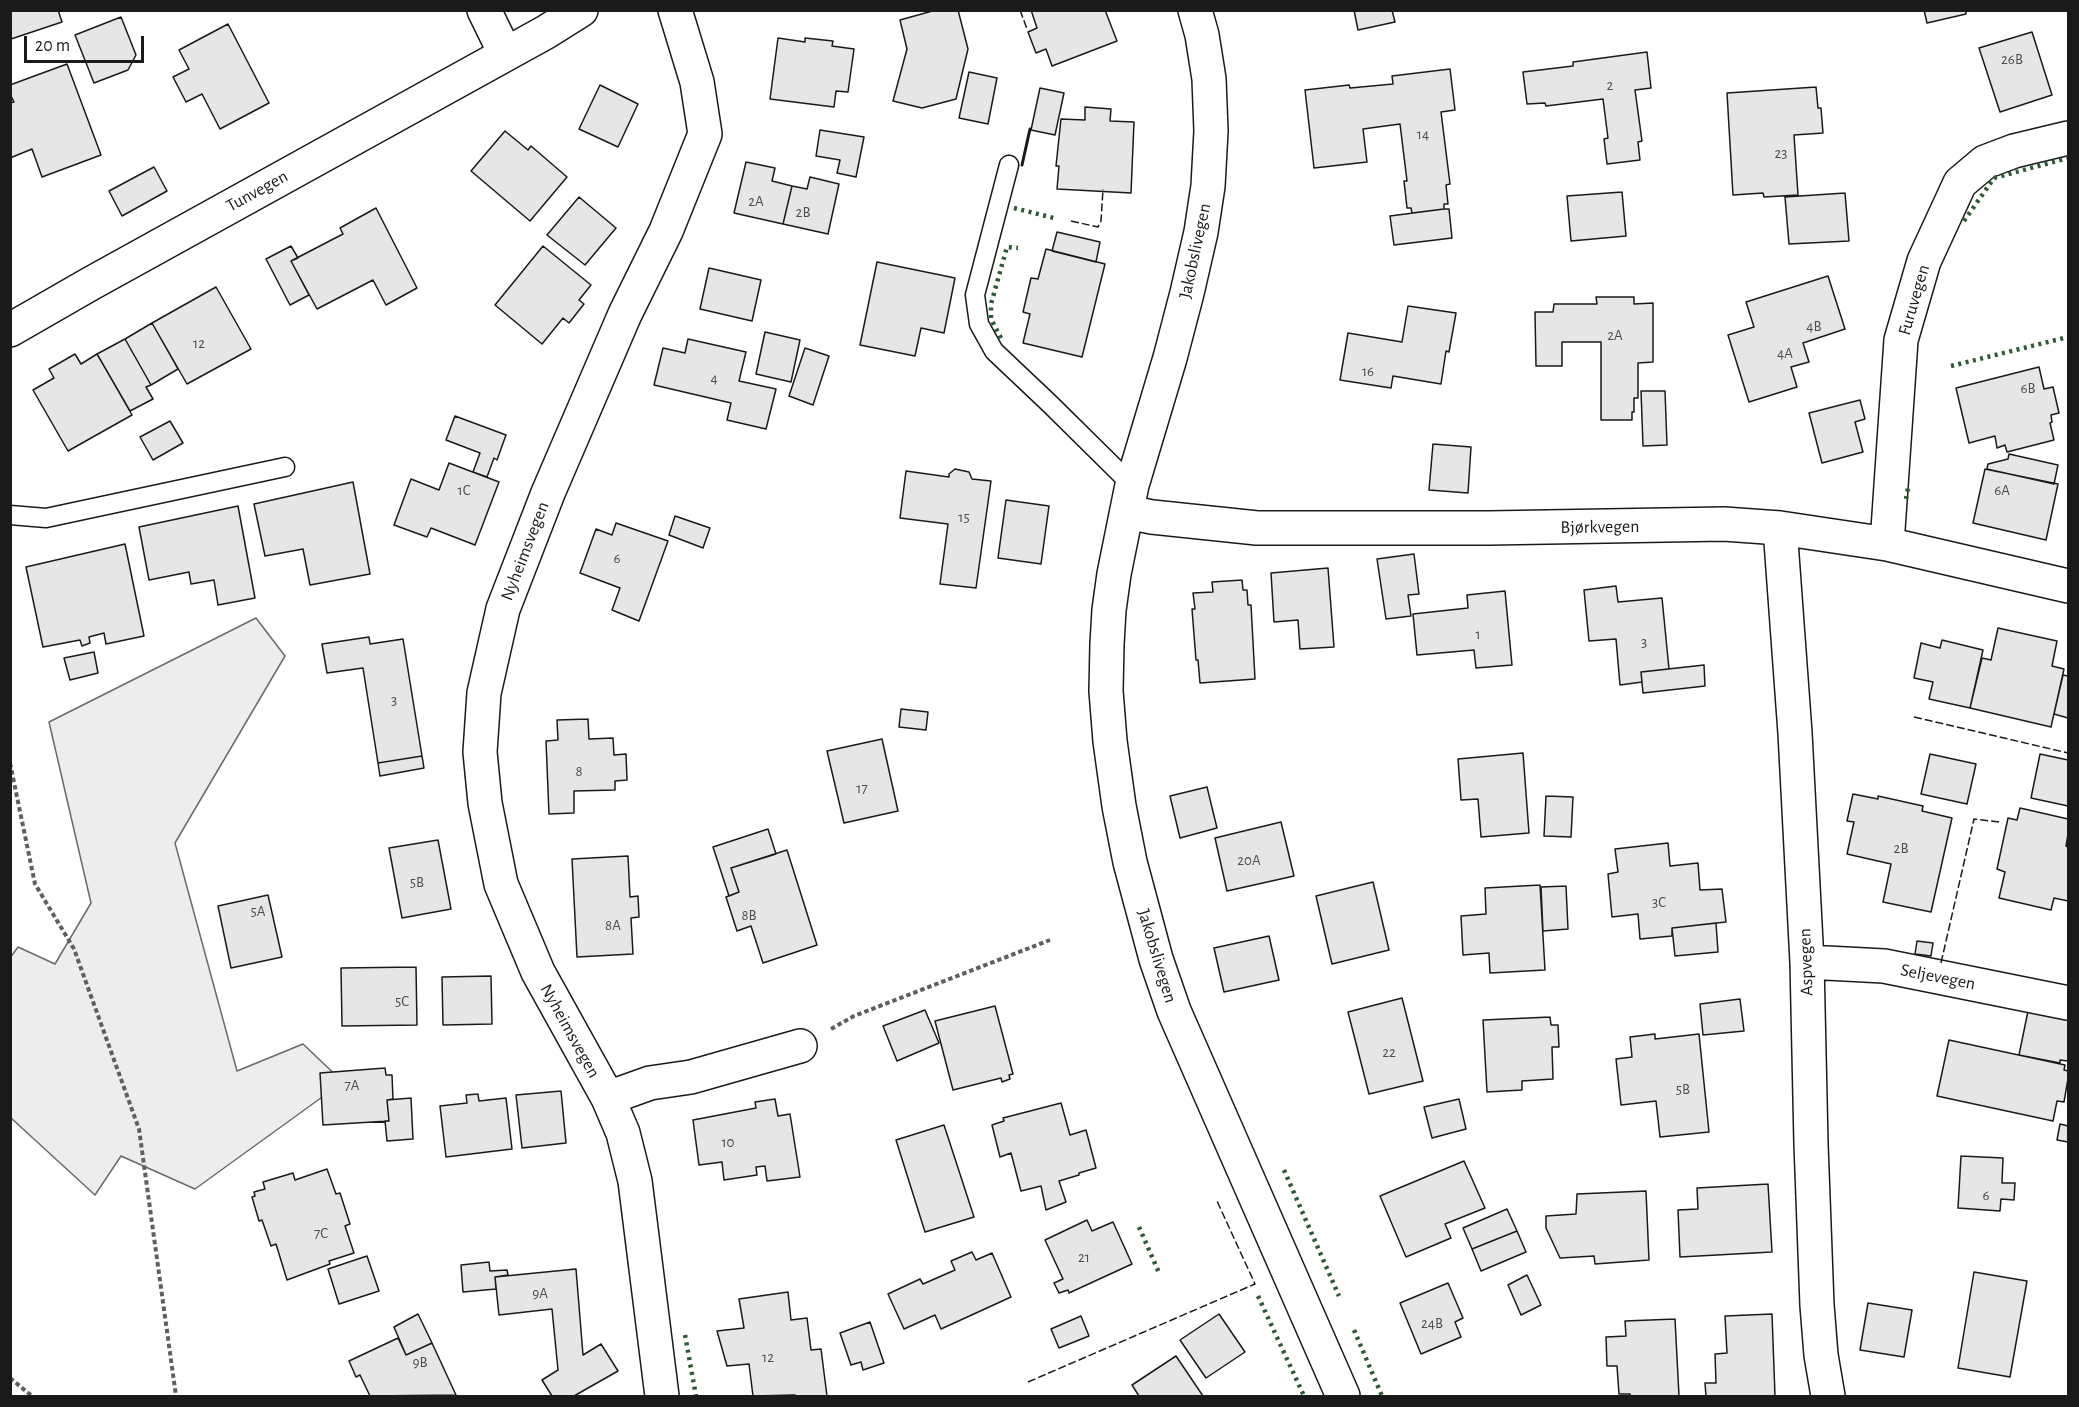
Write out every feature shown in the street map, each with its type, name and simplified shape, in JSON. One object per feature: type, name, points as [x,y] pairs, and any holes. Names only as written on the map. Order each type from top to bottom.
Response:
[{"type":"street","points":[[484,10],[505,53]]},
{"type":"street","name":"Tunvegen","points":[[10,330],[546,32],[581,10]]},
{"type":"street","name":"Nyheimsvegen","points":[[662,1396],[635,1181],[623,1133],[608,1098],[538,972],[501,884],[485,803],[480,752],[484,693],[503,609],[559,466],[625,314],[666,231],[705,134],[697,82],[675,10]]},
{"type":"street","name":"Jakobslivegen","points":[[1195,10],[1202,35],[1209,79],[1211,131],[1208,186],[1201,232],[1184,303],[1129,499],[1108,610],[1106,691],[1110,741],[1119,806],[1141,906],[1174,1011],[1343,1396]]},
{"type":"street","name":"Furuvegen","points":[[1887,544],[1901,340],[1924,261],[1960,183],[1985,162],[2014,151],[2068,138]]},
{"type":"street","name":"Bjørkvegen","points":[[1129,499],[1257,528],[1489,528],[1724,524],[1779,528],[1887,544],[2068,586]]},
{"type":"street","name":"Aspvegen","points":[[1779,528],[1795,733],[1807,962],[1817,1305],[1821,1355],[1828,1396]]},
{"type":"street","name":"Seljevegen","points":[[1807,962],[1884,966],[2068,1003]]},
{"type":"street","name":"Nyheimsvegen","points":[[608,1098],[650,1083],[691,1077],[800,1046]]},
{"type":"lane","points":[[1009,165],[975,295],[979,324],[994,351],[1050,404],[1129,499]]},
{"type":"lane","points":[[10,515],[46,518],[285,467]]},
{"type":"path","points":[[10,763],[35,884],[74,949],[139,1129],[176,1396]]},
{"type":"path","points":[[800,1046],[854,1016],[1050,940]]},
{"type":"path","points":[[10,1378],[32,1396]]},
{"type":"shaded area","points":[[256,618],[285,656],[175,843],[237,1071],[303,1044],[343,1082],[195,1189],[121,1156],[95,1195],[11,1118],[10,958],[18,947],[55,964],[91,903],[49,722]]},
{"type":"building","points":[[10,10],[58,10],[62,22],[11,39]]},
{"type":"building","points":[[936,10],[958,10],[968,49],[956,99],[922,108],[893,101],[907,49],[900,20]]},
{"type":"building","points":[[1031,10],[1105,10],[1117,41],[1052,66],[1046,49],[1036,53],[1028,32],[1037,28]]},
{"type":"building","points":[[1354,10],[1392,10],[1395,22],[1358,30]]},
{"type":"building","points":[[1924,10],[1966,10],[1966,14],[1927,23]]},
{"type":"building","points":[[121,17],[136,55],[128,70],[94,83],[75,35]]},
{"type":"building","points":[[228,24],[269,103],[220,129],[202,94],[186,102],[173,77],[189,69],[179,50]]},
{"type":"building","points":[[2032,32],[2052,95],[2000,112],[1979,48]]},
{"type":"building","points":[[778,38],[805,42],[805,38],[833,41],[832,46],[854,49],[848,92],[836,91],[834,107],[770,99]]},
{"type":"building","points":[[1647,52],[1651,88],[1635,90],[1642,141],[1638,142],[1640,160],[1607,164],[1604,139],[1608,138],[1603,99],[1546,106],[1545,103],[1527,104],[1523,72],[1573,66],[1573,62]]},
{"type":"building","points":[[67,64],[101,155],[42,177],[32,149],[10,158],[10,103],[14,102],[10,94],[10,85]]},
{"type":"building","points":[[1450,69],[1455,110],[1441,112],[1450,184],[1446,185],[1448,204],[1444,204],[1444,209],[1412,213],[1411,208],[1407,208],[1404,181],[1407,181],[1400,124],[1363,129],[1367,162],[1314,168],[1305,90],[1349,85],[1350,88],[1393,84],[1392,76]]},
{"type":"building","points":[[969,72],[997,78],[988,124],[959,118]]},
{"type":"building","points":[[600,85],[638,104],[618,147],[579,129]]},
{"type":"building","points":[[1816,87],[1823,133],[1794,135],[1798,195],[1764,197],[1763,193],[1733,195],[1727,93]]},
{"type":"building","points":[[1040,88],[1064,93],[1055,135],[1031,130]]},
{"type":"building","points":[[1085,107],[1111,109],[1110,121],[1134,122],[1131,193],[1057,189],[1059,166],[1056,166],[1061,119],[1085,120]]},
{"type":"building","points":[[820,130],[864,137],[856,177],[837,173],[840,160],[816,156]]},
{"type":"building","points":[[505,131],[528,150],[531,146],[567,177],[530,221],[471,171]]},
{"type":"building","points":[[746,162],[775,168],[772,181],[792,186],[783,224],[734,213]]},
{"type":"building","points":[[154,167],[167,191],[122,216],[109,191]]},
{"type":"building","points":[[810,177],[839,184],[828,234],[783,224],[792,186],[807,189]]},
{"type":"building","points":[[1622,192],[1626,236],[1571,241],[1567,196]]},
{"type":"building","points":[[1845,193],[1849,241],[1789,244],[1785,197]]},
{"type":"building","points":[[579,197],[616,228],[585,265],[547,235]]},
{"type":"building","points":[[376,208],[417,288],[386,305],[373,280],[317,309],[291,261],[343,234],[340,228]]},
{"type":"building","points":[[1449,209],[1452,238],[1394,245],[1390,216]]},
{"type":"building","points":[[1057,232],[1100,242],[1096,262],[1052,251]]},
{"type":"building","points":[[291,246],[298,258],[291,261],[309,295],[290,305],[266,259]]},
{"type":"building","points":[[543,246],[591,285],[579,300],[584,304],[569,323],[563,318],[542,344],[495,305]]},
{"type":"building","points":[[1046,249],[1105,264],[1082,357],[1023,343],[1030,314],[1023,312],[1031,278],[1038,279]]},
{"type":"building","points":[[877,262],[955,278],[944,333],[921,328],[915,356],[860,345]]},
{"type":"building","points":[[709,268],[761,280],[752,321],[700,309]]},
{"type":"building","points":[[1828,276],[1845,329],[1803,343],[1809,362],[1791,367],[1797,387],[1749,402],[1728,335],[1754,327],[1746,302]]},
{"type":"building","points":[[216,287],[251,349],[187,384],[152,323]]},
{"type":"building","points":[[1596,297],[1634,297],[1634,304],[1653,303],[1653,362],[1638,363],[1638,398],[1634,398],[1632,420],[1601,420],[1601,342],[1562,342],[1562,366],[1536,366],[1535,312],[1553,312],[1554,304],[1597,304]]},
{"type":"building","points":[[1408,306],[1456,313],[1449,352],[1446,351],[1441,384],[1393,376],[1391,388],[1340,380],[1348,333],[1402,342]]},
{"type":"building","points":[[152,323],[178,369],[151,385],[125,339]]},
{"type":"building","points":[[765,332],[800,340],[791,382],[756,374]]},
{"type":"building","points":[[125,339],[151,385],[146,387],[153,399],[130,411],[97,354]]},
{"type":"building","points":[[688,339],[746,352],[739,381],[776,389],[766,429],[727,420],[731,403],[654,385],[663,348],[685,353]]},
{"type":"building","points":[[805,348],[829,356],[813,405],[789,396]]},
{"type":"building","points":[[75,354],[81,364],[97,354],[132,415],[68,451],[33,390],[54,378],[49,369]]},
{"type":"building","points":[[2039,367],[2044,389],[2053,387],[2059,413],[2051,415],[2052,422],[2050,423],[2054,440],[2007,452],[2005,445],[1997,448],[1995,436],[1969,443],[1956,388]]},
{"type":"building","points":[[1641,391],[1665,391],[1667,445],[1643,446]]},
{"type":"building","points":[[1860,400],[1865,419],[1855,422],[1863,452],[1822,463],[1809,413]]},
{"type":"building","points":[[455,416],[506,435],[497,460],[494,458],[487,477],[473,472],[480,453],[446,440]]},
{"type":"building","points":[[170,421],[183,443],[153,460],[140,437]]},
{"type":"building","points":[[1433,444],[1471,447],[1468,493],[1429,490]]},
{"type":"building","points":[[2009,454],[2058,465],[2054,484],[1987,469],[1988,464],[2008,459]]},
{"type":"building","points":[[449,463],[499,482],[475,545],[431,528],[427,537],[394,525],[411,479],[439,490]]},
{"type":"building","points":[[955,469],[969,472],[972,479],[991,481],[976,588],[940,584],[948,524],[900,518],[906,471],[949,477]]},
{"type":"building","points":[[1985,469],[2058,484],[2046,540],[1973,523]]},
{"type":"building","points":[[353,482],[370,574],[310,585],[303,549],[265,556],[254,504]]},
{"type":"building","points":[[1006,500],[1049,506],[1041,564],[998,558]]},
{"type":"building","points":[[238,506],[255,598],[218,605],[214,580],[191,584],[189,572],[149,580],[139,527]]},
{"type":"building","points":[[675,516],[710,528],[703,548],[669,535]]},
{"type":"building","points":[[616,523],[668,541],[639,621],[612,610],[620,588],[580,573],[596,529],[612,535]]},
{"type":"building","points":[[125,544],[144,636],[106,644],[104,633],[89,637],[90,643],[82,646],[80,640],[43,647],[26,567]]},
{"type":"building","points":[[1414,554],[1419,594],[1408,595],[1411,616],[1386,619],[1377,559]]},
{"type":"building","points":[[1328,568],[1334,647],[1300,649],[1298,620],[1274,622],[1271,573]]},
{"type":"building","points":[[1242,580],[1243,590],[1247,590],[1248,605],[1251,605],[1255,679],[1200,683],[1192,609],[1195,609],[1193,593],[1213,592],[1212,582]]},
{"type":"building","points":[[1616,586],[1618,602],[1662,598],[1669,669],[1641,672],[1642,682],[1620,685],[1616,639],[1589,641],[1584,590]]},
{"type":"building","points":[[1505,591],[1512,665],[1476,668],[1474,650],[1417,655],[1413,614],[1468,608],[1467,595]]},
{"type":"building","points":[[1998,628],[2057,641],[2052,666],[2064,669],[2051,727],[1970,708],[1982,658],[1991,660]]},
{"type":"building","points":[[369,637],[370,644],[403,639],[422,756],[378,763],[363,668],[327,673],[322,644]]},
{"type":"building","points":[[1942,640],[1983,650],[1970,708],[1929,699],[1933,682],[1914,678],[1921,643],[1940,648]]},
{"type":"building","points":[[94,652],[98,673],[70,680],[64,658]]},
{"type":"building","points":[[1704,665],[1705,686],[1643,693],[1641,672]]},
{"type":"building","points":[[2063,675],[2068,676],[2068,718],[2054,714]]},
{"type":"building","points":[[901,709],[928,712],[926,730],[899,727]]},
{"type":"building","points":[[588,719],[589,739],[613,738],[614,755],[626,754],[627,780],[615,781],[615,790],[574,791],[574,813],[549,814],[546,741],[558,740],[557,720]]},
{"type":"building","points":[[882,739],[898,811],[844,823],[827,751]]},
{"type":"building","points":[[1523,753],[1529,833],[1481,837],[1478,799],[1461,800],[1458,759]]},
{"type":"building","points":[[1930,754],[1976,764],[1967,804],[1921,794]]},
{"type":"building","points":[[2040,754],[2068,760],[2068,806],[2031,798]]},
{"type":"building","points":[[422,756],[424,768],[380,776],[378,763]]},
{"type":"building","points":[[1207,787],[1217,828],[1180,838],[1170,796]]},
{"type":"building","points":[[1853,794],[1878,799],[1878,796],[1923,806],[1922,811],[1952,818],[1931,912],[1883,902],[1891,864],[1847,854],[1854,822],[1847,821]]},
{"type":"building","points":[[1546,796],[1573,797],[1571,837],[1544,836]]},
{"type":"building","points":[[2020,808],[2068,819],[2066,846],[2068,847],[2068,901],[2054,898],[2051,910],[1999,898],[2005,872],[1997,869],[2008,818],[2017,820]]},
{"type":"building","points":[[1281,822],[1294,876],[1227,891],[1215,838]]},
{"type":"building","points":[[768,829],[776,854],[731,868],[739,892],[729,896],[713,847]]},
{"type":"building","points":[[438,840],[451,909],[402,918],[389,848]]},
{"type":"building","points":[[1668,843],[1670,866],[1698,863],[1700,890],[1722,889],[1726,922],[1672,928],[1672,936],[1640,939],[1638,914],[1612,917],[1608,874],[1618,872],[1615,849]]},
{"type":"building","points":[[787,850],[817,945],[763,963],[751,926],[737,931],[726,897],[739,892],[731,868]]},
{"type":"building","points":[[628,856],[630,897],[638,896],[639,917],[631,918],[633,954],[577,957],[572,859]]},
{"type":"building","points":[[1373,882],[1389,950],[1332,964],[1316,896]]},
{"type":"building","points":[[1540,885],[1545,970],[1490,973],[1489,953],[1463,955],[1461,916],[1486,914],[1485,888]]},
{"type":"building","points":[[1566,886],[1568,929],[1543,931],[1541,887]]},
{"type":"building","points":[[268,895],[282,957],[231,968],[218,906]]},
{"type":"building","points":[[1716,923],[1718,952],[1675,956],[1672,928]]},
{"type":"building","points":[[1269,936],[1279,980],[1224,992],[1214,948]]},
{"type":"building","points":[[1917,941],[1933,943],[1931,956],[1915,954]]},
{"type":"building","points":[[416,967],[417,1025],[342,1026],[341,968]]},
{"type":"building","points":[[491,976],[492,1024],[443,1025],[442,977]]},
{"type":"building","points":[[1402,998],[1423,1081],[1369,1094],[1348,1012]]},
{"type":"building","points":[[1740,999],[1744,1031],[1703,1035],[1700,1004]]},
{"type":"building","points":[[995,1006],[1013,1074],[1009,1075],[1010,1079],[1002,1082],[1001,1078],[953,1090],[935,1021]]},
{"type":"building","points":[[925,1010],[939,1043],[897,1061],[883,1026]]},
{"type":"building","points":[[2028,1011],[2068,1019],[2068,1061],[2060,1060],[2060,1063],[2019,1055]]},
{"type":"building","points":[[1550,1017],[1551,1025],[1558,1025],[1559,1047],[1552,1047],[1553,1079],[1522,1081],[1522,1090],[1487,1092],[1483,1020]]},
{"type":"building","points":[[1655,1034],[1655,1039],[1699,1034],[1709,1132],[1660,1137],[1656,1101],[1621,1105],[1616,1059],[1632,1057],[1630,1037]]},
{"type":"building","points":[[1949,1040],[2065,1065],[2064,1070],[2068,1071],[2068,1079],[2064,1102],[2057,1101],[2053,1121],[1937,1096]]},
{"type":"building","points":[[385,1068],[386,1075],[392,1075],[393,1099],[387,1100],[389,1121],[323,1125],[320,1073]]},
{"type":"building","points":[[561,1091],[566,1143],[522,1148],[516,1095]]},
{"type":"building","points":[[478,1094],[479,1101],[506,1098],[512,1149],[446,1157],[440,1106],[467,1103],[466,1095]]},
{"type":"building","points":[[411,1098],[413,1139],[387,1141],[385,1121],[389,1121],[387,1100]]},
{"type":"building","points":[[775,1099],[778,1116],[790,1114],[800,1177],[767,1181],[765,1166],[756,1167],[757,1175],[724,1180],[722,1162],[699,1165],[693,1120],[756,1108],[755,1102]]},
{"type":"building","points":[[1459,1099],[1466,1129],[1432,1138],[1424,1107]]},
{"type":"building","points":[[1061,1103],[1070,1135],[1086,1130],[1096,1168],[1059,1181],[1066,1202],[1046,1210],[1041,1186],[1021,1191],[1011,1153],[1000,1157],[992,1125],[1004,1121],[1003,1118]]},
{"type":"building","points":[[2060,1124],[2068,1126],[2068,1142],[2057,1140]]},
{"type":"building","points":[[944,1125],[974,1217],[925,1232],[896,1140]]},
{"type":"building","points":[[1961,1156],[2003,1158],[2002,1183],[2015,1183],[2014,1200],[2001,1199],[2000,1211],[1958,1208]]},
{"type":"building","points":[[1464,1161],[1485,1208],[1445,1224],[1451,1238],[1406,1257],[1380,1196]]},
{"type":"building","points":[[327,1169],[336,1194],[340,1193],[350,1224],[345,1226],[354,1253],[329,1261],[330,1264],[287,1280],[276,1244],[271,1246],[262,1220],[259,1221],[252,1197],[255,1196],[254,1192],[265,1189],[263,1182],[293,1173],[295,1180]]},
{"type":"building","points":[[1768,1184],[1772,1252],[1680,1257],[1678,1210],[1698,1209],[1697,1188]]},
{"type":"building","points":[[1646,1191],[1649,1260],[1595,1264],[1594,1256],[1560,1258],[1546,1228],[1546,1216],[1576,1214],[1577,1194]]},
{"type":"building","points":[[1507,1209],[1517,1231],[1472,1249],[1463,1228]]},
{"type":"building","points":[[1087,1220],[1092,1231],[1113,1222],[1132,1264],[1069,1293],[1068,1290],[1059,1293],[1054,1283],[1063,1279],[1045,1240]]},
{"type":"building","points":[[1517,1231],[1526,1252],[1481,1271],[1472,1249]]},
{"type":"building","points":[[972,1252],[976,1260],[992,1253],[1011,1297],[941,1329],[935,1315],[904,1329],[888,1294],[920,1279],[923,1284],[955,1270],[951,1261]]},
{"type":"building","points":[[367,1256],[379,1291],[339,1304],[328,1269]]},
{"type":"building","points":[[489,1262],[490,1271],[507,1270],[508,1275],[495,1277],[496,1289],[463,1292],[461,1265]]},
{"type":"building","points":[[576,1269],[583,1355],[601,1344],[618,1371],[574,1396],[552,1396],[542,1380],[558,1370],[552,1309],[499,1315],[495,1277]]},
{"type":"building","points":[[1974,1272],[2027,1281],[2010,1377],[1958,1368]]},
{"type":"building","points":[[1527,1275],[1541,1305],[1521,1315],[1508,1285]]},
{"type":"building","points":[[1448,1283],[1463,1318],[1455,1322],[1461,1337],[1421,1354],[1400,1303]]},
{"type":"building","points":[[788,1292],[791,1320],[807,1318],[811,1350],[821,1349],[827,1396],[753,1396],[749,1364],[727,1366],[717,1331],[744,1328],[739,1299]]},
{"type":"building","points":[[1868,1303],[1912,1310],[1904,1357],[1860,1350]]},
{"type":"building","points":[[418,1314],[432,1343],[406,1355],[394,1327]]},
{"type":"building","points":[[1219,1314],[1245,1352],[1206,1378],[1180,1340]]},
{"type":"building","points":[[1772,1314],[1775,1396],[1706,1396],[1705,1383],[1716,1383],[1715,1354],[1727,1353],[1725,1316]]},
{"type":"building","points":[[1081,1316],[1089,1336],[1059,1348],[1051,1329]]},
{"type":"building","points":[[1675,1319],[1679,1396],[1619,1394],[1617,1366],[1607,1366],[1606,1337],[1626,1336],[1625,1321]]},
{"type":"building","points":[[870,1322],[884,1363],[863,1370],[861,1362],[851,1365],[840,1333]]},
{"type":"building","points":[[398,1338],[406,1355],[432,1343],[456,1395],[370,1396],[360,1375],[356,1377],[349,1361]]},
{"type":"building","points":[[1176,1356],[1203,1396],[1139,1396],[1132,1385]]},
{"type":"hedge","points":[[1964,221],[1994,178],[2068,158]]},
{"type":"hedge","points":[[1014,208],[1054,218]]},
{"type":"hedge","points":[[1001,338],[991,319],[991,304],[1007,247],[1018,248]]},
{"type":"hedge","points":[[1951,366],[2068,337]]},
{"type":"hedge","points":[[1906,499],[1908,488]]},
{"type":"hedge","points":[[1284,1170],[1339,1296]]},
{"type":"hedge","points":[[1139,1227],[1160,1275]]},
{"type":"hedge","points":[[1258,1296],[1304,1396]]},
{"type":"hedge","points":[[1354,1330],[1382,1396]]},
{"type":"hedge","points":[[685,1335],[696,1396]]},
{"type":"fence","points":[[1020,10],[1027,29]]},
{"type":"fence","points":[[1071,221],[1098,227],[1101,221],[1103,189]]},
{"type":"fence","points":[[1914,717],[2068,753]]},
{"type":"fence","points":[[1941,963],[1974,819],[2000,822]]},
{"type":"fence","points":[[1028,1382],[1255,1284],[1217,1201]]},
{"type":"wall","points":[[1022,165],[1030,129]]}]
